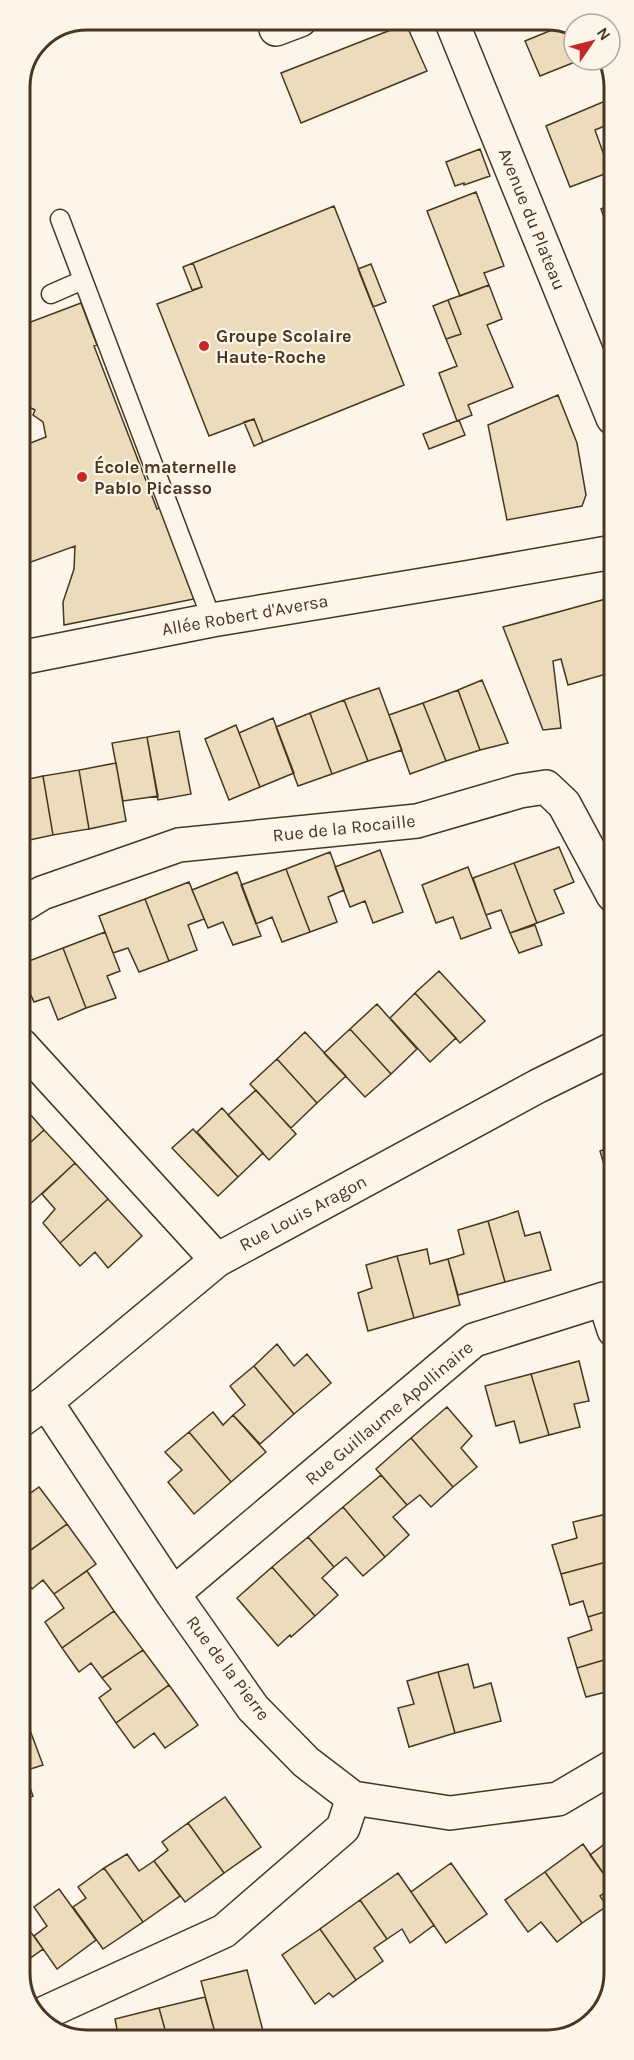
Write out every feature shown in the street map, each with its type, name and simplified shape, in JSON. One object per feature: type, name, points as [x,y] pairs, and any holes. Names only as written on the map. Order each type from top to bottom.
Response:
[{"type":"street","name":"Avenue du Plateau","points":[[455,30],[604,396]]},
{"type":"street","name":"Allée Robert d'Aversa","points":[[30,656],[212,620],[604,554]]},
{"type":"street","name":"Rue de la Rocaille","points":[[30,900],[42,893],[179,845],[417,821],[519,791],[546,786],[564,804],[604,878]]},
{"type":"street","name":"Rue Louis Aragon","points":[[34,1411],[217,1260],[538,1086],[604,1053]]},
{"type":"street","points":[[30,1055],[217,1260]]},
{"type":"street","name":"Rue Guillaume Apollinaire","points":[[173,1594],[474,1340],[604,1295]]},
{"type":"street","name":"Rue de la Pierre","points":[[34,1411],[173,1594],[253,1708],[306,1762],[353,1798]]},
{"type":"street","points":[[46,2012],[224,1931],[343,1828],[353,1798],[450,1813],[558,1798],[604,1772]]},
{"type":"lane","points":[[60,219],[212,620]]},
{"type":"lane","points":[[51,294],[83,280]]},
{"type":"building","points":[[391,30],[409,30],[427,71],[301,123],[281,73]]},
{"type":"building","points":[[551,30],[562,32],[562,67],[540,76],[525,41]]},
{"type":"building","points":[[604,102],[604,126],[595,130],[604,155],[604,174],[570,187],[546,126]]},
{"type":"building","points":[[480,149],[490,176],[455,186],[446,162]]},
{"type":"building","points":[[476,192],[504,266],[484,273],[489,285],[460,296],[427,211]]},
{"type":"building","points":[[334,206],[404,385],[263,442],[254,419],[209,436],[157,304],[202,287],[193,263]]},
{"type":"building","points":[[193,263],[202,287],[192,290],[183,267]]},
{"type":"building","points":[[371,264],[386,302],[373,307],[358,269]]},
{"type":"building","points":[[489,285],[502,319],[487,325],[513,387],[468,405],[472,415],[457,421],[439,373],[457,366],[446,339],[461,334],[448,300]]},
{"type":"building","points":[[448,300],[461,334],[446,339],[433,306]]},
{"type":"building","name":"École maternelle Pablo Picasso","points":[[81,303],[97,345],[94,346],[157,509],[160,507],[194,599],[64,625],[63,602],[74,569],[75,546],[30,562],[30,443],[46,437],[43,422],[33,415],[35,410],[30,408],[30,322]]},
{"type":"building","points":[[558,395],[577,443],[586,495],[582,506],[507,520],[488,425]]},
{"type":"building","points":[[254,419],[263,442],[254,446],[244,422]]},
{"type":"building","points":[[459,420],[465,435],[429,449],[423,434]]},
{"type":"building","points":[[604,599],[604,675],[568,685],[561,659],[553,661],[561,728],[543,730],[503,627]]},
{"type":"building","points":[[482,680],[508,743],[480,750],[458,690]]},
{"type":"building","points":[[379,688],[402,750],[368,761],[344,700]]},
{"type":"building","points":[[458,690],[480,750],[446,761],[423,703]]},
{"type":"building","points":[[344,700],[368,761],[332,774],[310,713]]},
{"type":"building","points":[[423,703],[446,761],[410,774],[389,715]]},
{"type":"building","points":[[310,713],[332,774],[298,786],[276,727]]},
{"type":"building","points":[[273,718],[294,773],[260,787],[239,733]]},
{"type":"building","points":[[236,725],[260,787],[229,800],[205,739]]},
{"type":"building","points":[[179,731],[191,794],[158,800],[147,737]]},
{"type":"building","points":[[147,737],[158,796],[123,801],[112,743]]},
{"type":"building","points":[[116,763],[126,821],[89,829],[79,770]]},
{"type":"building","points":[[79,770],[89,829],[53,835],[43,776]]},
{"type":"building","points":[[43,776],[53,835],[30,840],[30,779]]},
{"type":"building","points":[[559,847],[574,882],[554,890],[564,913],[537,923],[514,863]]},
{"type":"building","points":[[380,850],[403,912],[373,923],[365,901],[350,907],[335,867]]},
{"type":"building","points":[[330,852],[344,890],[328,897],[337,922],[310,932],[286,869]]},
{"type":"building","points":[[514,863],[537,923],[510,933],[501,910],[486,915],[473,878]]},
{"type":"building","points":[[468,867],[491,928],[461,939],[453,917],[436,923],[422,885]]},
{"type":"building","points":[[286,869],[310,932],[282,942],[272,917],[256,924],[241,885]]},
{"type":"building","points":[[237,872],[261,936],[233,945],[223,922],[208,928],[192,890]]},
{"type":"building","points":[[189,882],[204,919],[188,925],[197,950],[169,961],[145,899]]},
{"type":"building","points":[[145,899],[169,961],[139,972],[128,948],[113,953],[99,916]]},
{"type":"building","points":[[535,925],[542,945],[519,953],[510,933]]},
{"type":"building","points":[[105,932],[120,971],[107,976],[116,998],[86,1008],[63,948]]},
{"type":"building","points":[[63,948],[86,1008],[58,1020],[49,997],[34,1002],[30,993],[30,961]]},
{"type":"building","points":[[439,971],[485,1021],[460,1043],[415,993]]},
{"type":"building","points":[[415,993],[456,1038],[430,1062],[390,1018]]},
{"type":"building","points":[[377,1004],[417,1049],[391,1074],[350,1029]]},
{"type":"building","points":[[350,1029],[391,1074],[365,1097],[324,1053]]},
{"type":"building","points":[[305,1032],[346,1076],[317,1103],[277,1059]]},
{"type":"building","points":[[277,1059],[317,1103],[291,1128],[250,1084]]},
{"type":"building","points":[[256,1090],[296,1134],[269,1160],[228,1115]]},
{"type":"building","points":[[222,1108],[263,1153],[238,1177],[197,1132]]},
{"type":"building","points":[[30,1114],[44,1130],[30,1143]]},
{"type":"building","points":[[193,1129],[238,1177],[218,1196],[172,1148]]},
{"type":"building","points":[[44,1130],[75,1163],[30,1204],[30,1143]]},
{"type":"building","points":[[604,1150],[604,1165],[600,1151]]},
{"type":"building","points":[[75,1163],[108,1199],[60,1243],[43,1223],[55,1209],[42,1194]]},
{"type":"building","points":[[108,1199],[142,1236],[108,1268],[95,1252],[80,1266],[60,1243]]},
{"type":"building","points":[[518,1211],[525,1236],[540,1232],[551,1270],[505,1282],[488,1221]]},
{"type":"building","points":[[488,1221],[505,1282],[458,1295],[448,1259],[464,1254],[458,1230]]},
{"type":"building","points":[[427,1249],[430,1264],[448,1259],[460,1305],[414,1318],[397,1256]]},
{"type":"building","points":[[397,1256],[414,1318],[368,1331],[358,1293],[372,1288],[366,1265]]},
{"type":"building","points":[[277,1344],[294,1366],[307,1354],[331,1383],[294,1414],[254,1366]]},
{"type":"building","points":[[579,1361],[589,1401],[574,1404],[580,1427],[549,1435],[531,1374]]},
{"type":"building","points":[[254,1366],[294,1414],[260,1444],[233,1415],[245,1405],[230,1386]]},
{"type":"building","points":[[531,1374],[549,1435],[520,1443],[514,1421],[496,1426],[485,1386]]},
{"type":"building","points":[[447,1407],[472,1436],[461,1448],[477,1467],[453,1487],[411,1438]]},
{"type":"building","points":[[213,1412],[223,1425],[233,1415],[266,1452],[231,1482],[189,1432]]},
{"type":"building","points":[[189,1432],[231,1482],[194,1514],[168,1482],[182,1470],[165,1452]]},
{"type":"building","points":[[411,1438],[453,1487],[431,1507],[420,1495],[407,1505],[376,1469]]},
{"type":"building","points":[[381,1475],[407,1505],[393,1517],[409,1535],[385,1557],[343,1507]]},
{"type":"building","points":[[39,1487],[67,1524],[30,1551],[30,1494]]},
{"type":"building","points":[[343,1507],[385,1557],[363,1576],[346,1557],[334,1567],[308,1537]]},
{"type":"building","points":[[604,1515],[604,1563],[561,1574],[552,1545],[577,1538],[573,1522]]},
{"type":"building","points":[[67,1524],[96,1564],[54,1594],[43,1580],[32,1589],[30,1586],[30,1551]]},
{"type":"building","points":[[308,1537],[334,1567],[322,1578],[338,1595],[315,1616],[272,1567]]},
{"type":"building","points":[[604,1563],[604,1612],[588,1617],[583,1601],[570,1605],[561,1574]]},
{"type":"building","points":[[272,1567],[315,1616],[278,1646],[237,1598]]},
{"type":"building","points":[[87,1571],[114,1611],[62,1648],[45,1622],[64,1608],[54,1594]]},
{"type":"building","points":[[114,1611],[143,1650],[102,1678],[91,1663],[79,1672],[62,1648]]},
{"type":"building","points":[[604,1612],[604,1660],[577,1668],[568,1638],[592,1630],[588,1617]]},
{"type":"building","points":[[143,1650],[169,1685],[116,1723],[99,1698],[111,1689],[102,1678]]},
{"type":"building","points":[[604,1660],[604,1692],[586,1697],[577,1668]]},
{"type":"building","points":[[468,1664],[474,1688],[491,1683],[501,1721],[455,1733],[438,1672]]},
{"type":"building","points":[[438,1672],[455,1733],[409,1747],[398,1708],[414,1704],[407,1681]]},
{"type":"building","points":[[169,1685],[198,1725],[165,1748],[154,1733],[134,1748],[116,1723]]},
{"type":"building","points":[[30,1730],[43,1765],[30,1769]]},
{"type":"building","points":[[225,1797],[261,1847],[224,1873],[188,1823]]},
{"type":"building","points":[[188,1823],[224,1873],[185,1902],[154,1861],[168,1850],[162,1842]]},
{"type":"building","points":[[583,1844],[604,1874],[604,1893],[600,1896],[604,1902],[604,1908],[582,1923],[545,1872]]},
{"type":"building","points":[[604,1844],[604,1874],[590,1855]]},
{"type":"building","points":[[127,1854],[139,1871],[154,1861],[180,1896],[143,1922],[104,1868]]},
{"type":"building","points":[[451,1863],[487,1914],[446,1943],[411,1892]]},
{"type":"building","points":[[104,1868],[143,1922],[103,1949],[73,1907],[86,1898],[78,1887]]},
{"type":"building","points":[[545,1872],[582,1923],[557,1942],[541,1922],[528,1932],[505,1900]]},
{"type":"building","points":[[398,1873],[434,1925],[410,1943],[402,1929],[387,1939],[360,1900]]},
{"type":"building","points":[[59,1889],[96,1940],[57,1969],[34,1936],[47,1926],[34,1907]]},
{"type":"building","points":[[360,1900],[387,1939],[374,1948],[383,1961],[356,1980],[320,1929]]},
{"type":"building","points":[[320,1929],[356,1980],[333,1997],[329,1993],[315,2004],[282,1955]]},
{"type":"building","points":[[30,1931],[43,1949],[30,1958]]},
{"type":"building","points":[[247,1970],[263,2030],[214,2030],[201,1981]]},
{"type":"building","points":[[205,1997],[214,2030],[165,2030],[159,2008]]},
{"type":"building","points":[[159,2008],[165,2030],[117,2030],[115,2019]]},
{"type":"place","name":"Groupe Scolaire Haute-Roche","points":[[204,346]]},
{"type":"place","name":"École maternelle Pablo Picasso","points":[[82,477]]}]
